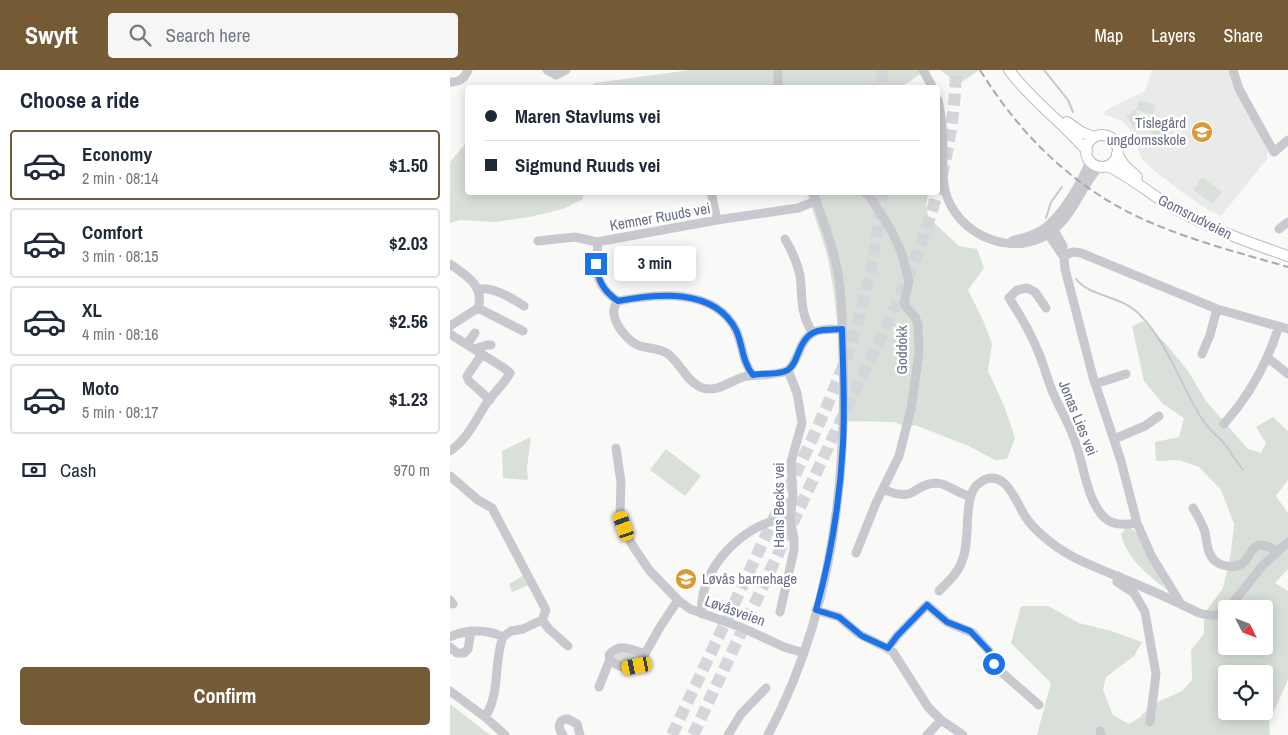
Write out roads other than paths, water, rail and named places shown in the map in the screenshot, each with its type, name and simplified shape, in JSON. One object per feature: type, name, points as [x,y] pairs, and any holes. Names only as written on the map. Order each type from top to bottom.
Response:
[{"type":"main road","points":[[1008,70],[1035,101],[1072,134],[1088,156],[1104,166],[1113,162],[1118,154],[1117,147],[1111,138],[1104,136],[1094,137],[1081,132],[1068,123],[1016,70]]},
{"type":"main road","points":[[1088,156],[1089,143],[1094,137]]},
{"type":"main road","name":"Gomsrudveien","points":[[1118,154],[1130,172],[1174,201],[1227,227],[1288,250]]},
{"type":"main road","name":"Gomsrudveien","points":[[1104,166],[1118,171],[1162,201],[1194,219],[1237,238],[1288,256]]},
{"type":"street","points":[[450,82],[460,80],[468,70]]},
{"type":"street","points":[[547,70],[556,74],[566,70]]},
{"type":"street","points":[[778,70],[778,85]]},
{"type":"street","points":[[924,70],[932,85]]},
{"type":"street","points":[[1233,70],[1239,89],[1274,152],[1288,140]]},
{"type":"street","points":[[940,110],[943,126],[944,187],[949,204],[957,218],[975,233],[989,240],[1007,242],[1050,230],[1065,218],[1087,183],[1104,166]]},
{"type":"street","points":[[1050,230],[1056,217],[1086,172],[1088,156]]},
{"type":"street","points":[[712,195],[717,220]]},
{"type":"street","name":"Goddokk","points":[[856,553],[883,489],[898,461],[908,423],[919,362],[919,331],[915,317],[904,304],[909,278],[901,249],[867,195]]},
{"type":"street","points":[[768,735],[788,694],[804,653],[816,610],[829,552],[842,457],[844,410],[841,298],[838,270],[815,197]]},
{"type":"street","name":"Kemner Ruuds vei","points":[[538,242],[575,237],[596,242],[717,220],[798,208],[815,197]]},
{"type":"street","points":[[1279,229],[1288,222]]},
{"type":"street","points":[[1050,230],[1063,246],[1063,256],[1095,384],[1114,439],[1137,523],[1151,555],[1181,604]]},
{"type":"street","points":[[785,239],[796,263],[800,278],[803,310],[812,332]]},
{"type":"street","points":[[596,242],[598,277],[607,292],[618,301]]},
{"type":"street","points":[[1063,256],[1076,252],[1088,255],[1217,310],[1284,328],[1254,382],[1224,424]]},
{"type":"street","points":[[450,264],[475,283],[478,289],[479,304]]},
{"type":"street","points":[[478,289],[486,288],[496,291],[524,306]]},
{"type":"street","name":"Jonas Lies vei","points":[[1046,308],[1035,292],[1027,288],[1017,290],[1010,298],[1032,339],[1053,394],[1076,441],[1097,508],[1102,516],[1112,522],[1125,525],[1137,523]]},
{"type":"street","points":[[753,375],[746,364],[743,349],[735,329],[715,307],[704,301],[681,296],[650,296],[618,301],[613,308],[614,316],[625,335],[637,346],[660,350],[669,354],[693,381],[702,388],[715,390],[727,383],[753,375],[788,370],[794,363],[803,342],[812,332],[842,329]]},
{"type":"street","points":[[450,326],[479,304]]},
{"type":"street","points":[[479,304],[523,331]]},
{"type":"street","points":[[1202,354],[1217,310]]},
{"type":"street","points":[[475,333],[474,349],[467,376],[469,381],[490,400]]},
{"type":"street","points":[[450,334],[510,374],[468,434],[450,451]]},
{"type":"street","points":[[474,349],[492,345]]},
{"type":"street","points":[[1268,358],[1288,374]]},
{"type":"street","name":"Hans Becks vei","points":[[780,612],[794,550],[790,518],[793,497],[791,458],[802,423],[797,393],[788,370]]},
{"type":"street","points":[[1095,384],[1126,374]]},
{"type":"street","points":[[1114,439],[1145,426],[1159,416]]},
{"type":"street","name":"Løvåsveien","points":[[616,448],[620,482],[620,516],[627,537],[639,557],[678,600],[686,607],[702,614],[743,628],[784,647],[804,653]]},
{"type":"street","points":[[450,476],[478,500],[492,508],[546,610],[542,620],[524,629],[511,631],[503,637],[498,657],[494,701],[485,717]]},
{"type":"street","points":[[939,591],[952,578],[963,560],[971,496],[975,486],[979,482],[995,479],[1004,482],[1010,489],[1034,528],[1078,560],[1208,616],[1218,614]]},
{"type":"street","points":[[883,489],[904,495],[935,483],[966,495]]},
{"type":"street","points":[[1193,508],[1202,526],[1212,557],[1222,566],[1232,567],[1244,562],[1252,550],[1260,545],[1278,552]]},
{"type":"street","points":[[702,614],[701,599],[705,587],[718,561],[726,550],[745,535],[764,524],[790,518]]},
{"type":"street","points":[[1235,600],[1253,576],[1287,545]]},
{"type":"street","points":[[1118,576],[1116,582],[1134,593],[1140,602],[1148,628],[1156,674],[1150,722]]},
{"type":"street","points":[[610,659],[619,666],[626,668],[637,666],[678,600]]},
{"type":"street","points":[[888,648],[927,605],[947,622],[970,631],[989,651],[999,670],[1039,705]]},
{"type":"street","points":[[816,610],[839,617],[862,636],[888,648],[899,659],[928,707],[941,720],[963,735]]},
{"type":"street","points":[[542,620],[548,630],[568,646]]},
{"type":"street","points":[[450,637],[471,631],[490,632],[503,637]]},
{"type":"street","points":[[450,647],[457,653],[464,653],[470,644],[471,631]]},
{"type":"street","points":[[599,687],[612,651],[623,646],[644,654]]},
{"type":"street","points":[[728,735],[737,720],[766,688]]},
{"type":"street","points":[[450,691],[485,717],[505,735]]},
{"type":"street","points":[[563,735],[558,728],[561,721],[568,719],[577,724],[580,735]]},
{"type":"street","points":[[927,735],[941,720]]},
{"type":"waterway","points":[[1044,70],[1068,100],[1073,112]]},
{"type":"waterway","points":[[1046,218],[1051,202],[1062,187]]},
{"type":"waterway","points":[[1076,279],[1089,289],[1123,303],[1139,314],[1166,351],[1204,422],[1223,442],[1243,470]]},
{"type":"tunnel","points":[[882,70],[883,85]]},
{"type":"tunnel","points":[[940,182],[952,120],[956,70]]},
{"type":"tunnel","points":[[672,735],[806,452],[836,384],[859,319],[868,284],[878,229],[882,195]]},
{"type":"tunnel","points":[[693,735],[897,303],[936,195]]},
{"type":"railway","points":[[980,70],[996,95],[1034,140],[1077,180],[1101,196],[1154,224],[1220,247],[1288,267]]},
{"type":"place","name":"Tislegård ungdomsskole","points":[[1202,132]]},
{"type":"place","name":"Løvås barnehage","points":[[686,579]]}]
